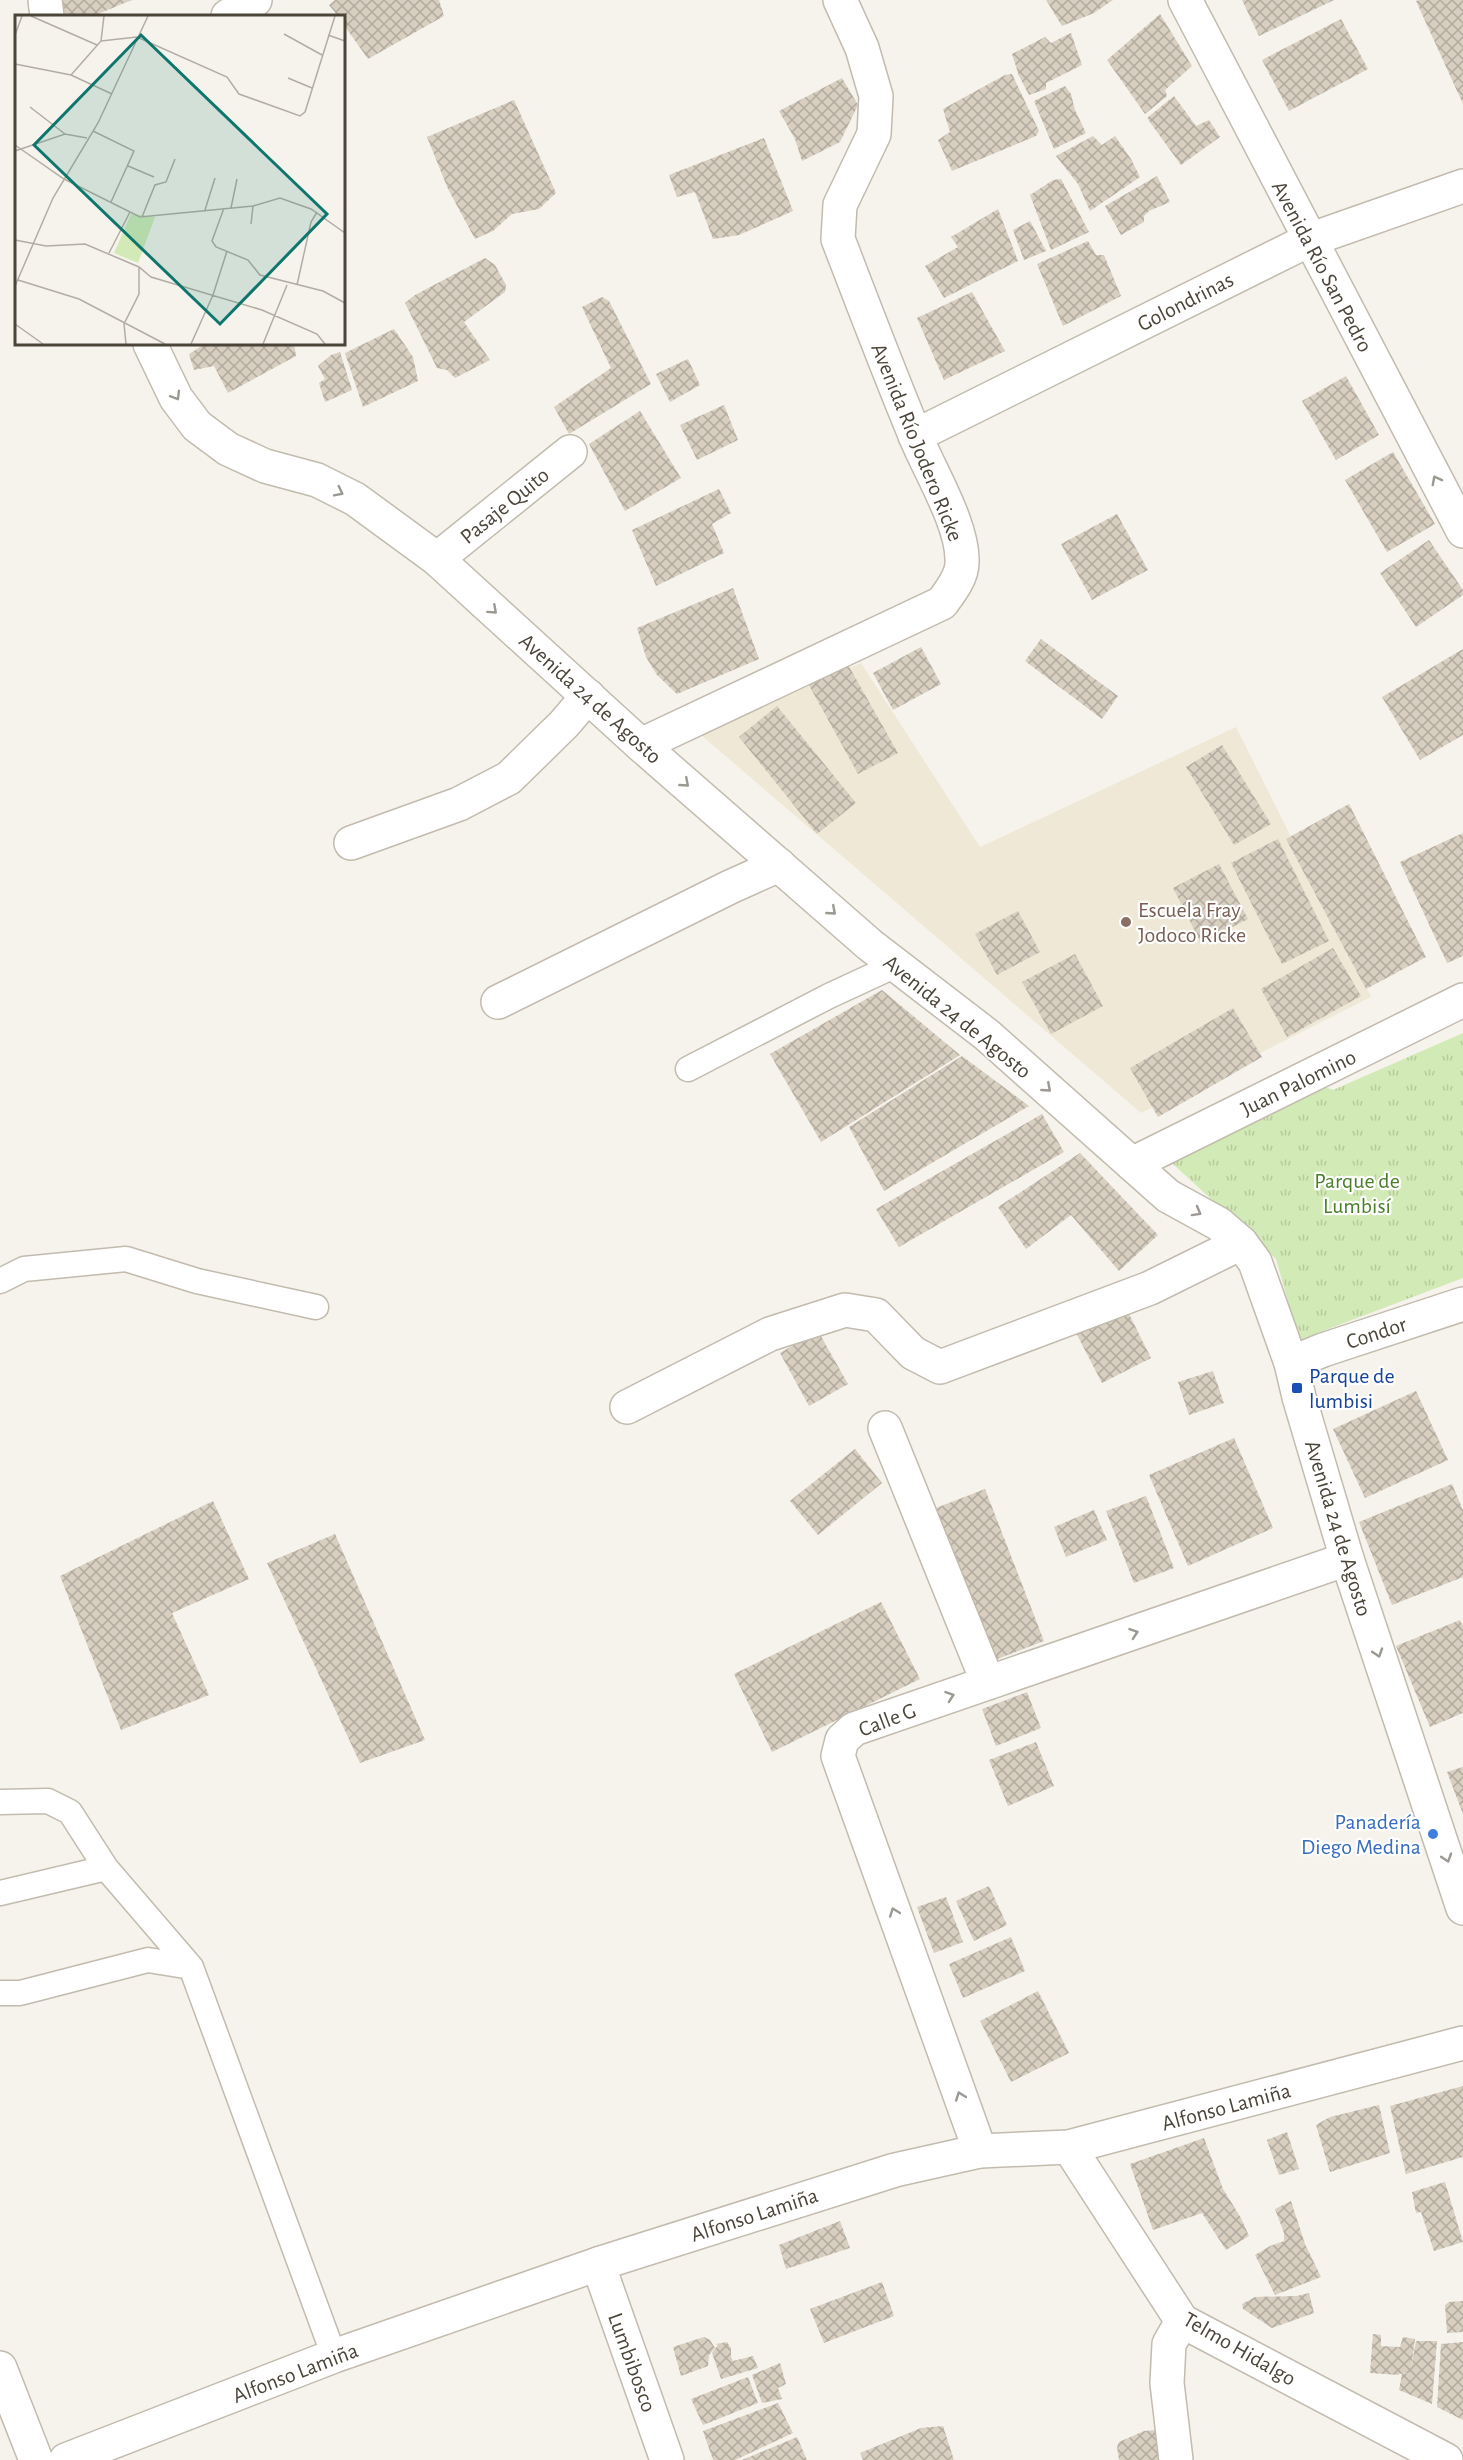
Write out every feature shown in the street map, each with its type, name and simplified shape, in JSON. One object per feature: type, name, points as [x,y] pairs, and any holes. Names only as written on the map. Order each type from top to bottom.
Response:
[{"type":"street","points":[[45,0],[47,15]]},
{"type":"street","points":[[230,15],[255,0]]},
{"type":"street","name":"Avenida Río Jodero Ricke","points":[[641,745],[942,603],[954,586],[963,564],[960,539],[915,436],[838,239],[840,205],[874,134],[876,96],[862,48],[840,0]]},
{"type":"street","name":"Avenida Río San Pedro","points":[[1185,0],[1463,531]]},
{"type":"street","name":"Golondrinas","points":[[915,436],[1309,240],[1463,186]]},
{"type":"street","name":"Avenida 24 de Agosto","points":[[150,345],[176,398],[197,426],[228,449],[265,465],[317,480],[355,500],[437,559],[641,745],[870,945],[987,1035],[1168,1196],[1219,1224],[1241,1243],[1255,1262],[1291,1363],[1347,1560],[1463,1908]]},
{"type":"street","name":"Pasaje Quito","points":[[437,559],[570,452]]},
{"type":"street","points":[[351,843],[459,804],[509,778],[564,724],[588,696]]},
{"type":"street","points":[[498,1002],[779,865]]},
{"type":"street","name":"Juan Palomino","points":[[1132,1164],[1463,1000]]},
{"type":"street","points":[[627,1407],[770,1334],[845,1310],[876,1315],[914,1353],[940,1367],[1150,1288],[1241,1243]]},
{"type":"street","name":"Condor","points":[[1291,1363],[1323,1350],[1463,1304]]},
{"type":"street","points":[[885,1428],[988,1683]]},
{"type":"street","name":"Calle G","points":[[980,2151],[838,1756],[842,1740],[854,1729],[1347,1560]]},
{"type":"street","name":"Alfonso Lamiña","points":[[66,2460],[334,2356],[598,2264],[894,2170],[980,2151],[1069,2147],[1463,2043]]},
{"type":"street","name":"Telmo Hidalgo","points":[[1069,2147],[1182,2320],[1446,2460]]},
{"type":"street","name":"Lumbibosco","points":[[598,2264],[667,2460]]},
{"type":"street","points":[[1176,2460],[1167,2383],[1169,2344],[1182,2320]]},
{"type":"street","points":[[0,2367],[36,2460]]},
{"type":"lane","points":[[688,1069],[829,996],[896,965]]},
{"type":"lane","points":[[0,1281],[24,1269],[126,1259],[197,1281],[316,1307]]},
{"type":"lane","points":[[0,1802],[48,1801],[70,1812],[106,1868],[191,1967],[334,2356]]},
{"type":"lane","points":[[0,1893],[106,1868]]},
{"type":"lane","points":[[0,1993],[20,1993],[148,1960],[191,1967]]},
{"type":"shaded area","name":"Escuela Fray Jodoco Ricke","points":[[861,663],[980,847],[1236,727],[1371,997],[1141,1113],[700,734]]},
{"type":"green space","name":"Parque de Lumbisí","points":[[1463,1033],[1463,1278],[1299,1340],[1276,1259],[1160,1152],[1299,1077],[1333,1090]]},
{"type":"building","points":[[59,0],[132,0],[95,15],[66,15]]},
{"type":"building","points":[[335,0],[439,0],[444,16],[368,59],[345,26],[345,15],[337,15],[329,5]]},
{"type":"building","points":[[1046,0],[1113,0],[1094,13],[1062,26]]},
{"type":"building","points":[[1242,0],[1334,0],[1259,36]]},
{"type":"building","points":[[1463,0],[1463,104],[1416,1]]},
{"type":"building","points":[[1160,14],[1192,66],[1165,90],[1167,96],[1145,114],[1107,60]]},
{"type":"building","points":[[1341,19],[1368,69],[1289,111],[1262,60]]},
{"type":"building","points":[[1071,33],[1082,65],[1046,83],[1046,89],[1029,95],[1019,76],[1012,54],[1045,37],[1051,43]]},
{"type":"building","points":[[1012,74],[1039,131],[1036,136],[952,171],[938,140],[950,132],[943,109],[1005,75]]},
{"type":"building","points":[[842,78],[858,105],[840,142],[802,161],[795,139],[779,111]]},
{"type":"building","points":[[1065,86],[1071,94],[1075,110],[1086,133],[1054,149],[1034,101]]},
{"type":"building","points":[[1174,96],[1196,126],[1209,120],[1220,137],[1181,165],[1147,118]]},
{"type":"building","points":[[514,100],[556,193],[539,209],[512,214],[493,231],[475,239],[448,189],[427,137]]},
{"type":"building","points":[[1093,136],[1102,145],[1115,136],[1140,177],[1090,211],[1078,184],[1056,156]]},
{"type":"building","points":[[764,138],[793,211],[739,235],[713,239],[695,192],[677,197],[669,175]]},
{"type":"building","points":[[1157,176],[1170,202],[1149,211],[1144,216],[1144,222],[1121,235],[1105,206]]},
{"type":"building","points":[[1061,179],[1089,232],[1051,250],[1030,195],[1053,180]]},
{"type":"building","points":[[998,209],[1018,261],[944,298],[925,266],[958,247],[951,237]]},
{"type":"building","points":[[1030,221],[1046,251],[1024,260],[1013,230]]},
{"type":"building","points":[[1088,241],[1096,255],[1104,255],[1121,296],[1063,326],[1037,264]]},
{"type":"building","points":[[485,258],[495,265],[506,285],[505,292],[464,322],[490,360],[455,378],[447,370],[437,368],[405,303],[415,295]]},
{"type":"building","points":[[972,292],[1005,351],[944,380],[917,318]]},
{"type":"building","points":[[602,297],[609,301],[651,384],[569,434],[554,407],[611,368],[582,307]]},
{"type":"building","points":[[394,329],[413,357],[418,381],[363,407],[345,353]]},
{"type":"building","points":[[203,345],[294,345],[296,356],[228,393],[214,366],[194,370],[189,354]]},
{"type":"building","points":[[340,352],[352,390],[325,402],[319,383],[325,379],[318,366],[331,355]]},
{"type":"building","points":[[688,359],[700,385],[670,402],[656,374]]},
{"type":"building","points":[[1346,376],[1379,435],[1336,460],[1302,401]]},
{"type":"building","points":[[724,405],[738,440],[697,460],[680,425]]},
{"type":"building","points":[[640,411],[681,478],[625,511],[589,444]]},
{"type":"building","points":[[1393,452],[1435,524],[1387,552],[1345,480]]},
{"type":"building","points":[[719,489],[731,513],[712,524],[724,553],[656,586],[632,530]]},
{"type":"building","points":[[1117,514],[1148,570],[1092,600],[1061,544]]},
{"type":"building","points":[[1429,540],[1463,590],[1463,595],[1416,627],[1380,573]]},
{"type":"building","points":[[733,588],[759,659],[677,694],[657,675],[646,657],[637,628]]},
{"type":"building","points":[[1041,639],[1118,696],[1102,719],[1025,661]]},
{"type":"building","points":[[921,647],[941,684],[893,710],[873,673]]},
{"type":"building","points":[[1463,649],[1463,735],[1420,760],[1382,697]]},
{"type":"building","points":[[843,656],[898,753],[858,774],[805,678]]},
{"type":"building","points":[[777,706],[856,803],[817,834],[739,737]]},
{"type":"building","points":[[1222,745],[1271,824],[1234,845],[1186,767]]},
{"type":"building","points":[[1349,804],[1426,957],[1366,989],[1286,839]]},
{"type":"building","points":[[1463,833],[1463,956],[1447,963],[1400,862]]},
{"type":"building","points":[[1278,839],[1329,941],[1282,964],[1231,863]]},
{"type":"building","points":[[1219,864],[1248,919],[1201,943],[1173,888]]},
{"type":"building","points":[[1018,911],[1040,952],[997,975],[975,934]]},
{"type":"building","points":[[1333,948],[1361,996],[1287,1037],[1261,989]]},
{"type":"building","points":[[1075,954],[1103,1006],[1051,1034],[1022,982]]},
{"type":"building","points":[[882,990],[960,1055],[821,1142],[770,1054]]},
{"type":"building","name":"Escuela Fray Jodoco Ricke","points":[[1233,1008],[1262,1057],[1158,1117],[1130,1068]]},
{"type":"building","points":[[962,1056],[1029,1106],[884,1191],[849,1127]]},
{"type":"building","points":[[1042,1114],[1064,1152],[899,1247],[876,1209]]},
{"type":"building","points":[[1080,1153],[1158,1235],[1119,1271],[1071,1215],[1026,1249],[998,1207]]},
{"type":"building","points":[[1124,1304],[1151,1358],[1102,1383],[1074,1329]]},
{"type":"building","points":[[818,1331],[848,1384],[809,1406],[780,1353]]},
{"type":"building","points":[[1213,1371],[1224,1403],[1189,1415],[1178,1382]]},
{"type":"building","points":[[1416,1391],[1448,1460],[1365,1498],[1333,1429]]},
{"type":"building","points":[[1234,1438],[1273,1528],[1188,1566],[1149,1475]]},
{"type":"building","points":[[855,1449],[882,1483],[818,1535],[790,1501]]},
{"type":"building","points":[[1452,1484],[1463,1510],[1463,1577],[1392,1605],[1359,1522]]},
{"type":"building","points":[[985,1489],[1044,1641],[995,1660],[936,1508]]},
{"type":"building","points":[[1146,1496],[1174,1568],[1134,1583],[1106,1511]]},
{"type":"building","points":[[213,1501],[249,1579],[172,1613],[209,1695],[121,1730],[60,1576]]},
{"type":"building","points":[[1094,1510],[1107,1540],[1066,1557],[1054,1527]]},
{"type":"building","points":[[335,1534],[425,1740],[360,1763],[267,1563]]},
{"type":"building","points":[[881,1602],[920,1679],[772,1752],[734,1674]]},
{"type":"building","points":[[1460,1620],[1463,1626],[1463,1713],[1430,1727],[1396,1646]]},
{"type":"building","points":[[1027,1692],[1041,1728],[996,1746],[982,1709]]},
{"type":"building","points":[[1036,1742],[1054,1786],[1008,1806],[989,1760]]},
{"type":"building","points":[[1463,1767],[1463,1814],[1447,1772]]},
{"type":"building","points":[[989,1886],[1007,1925],[974,1941],[956,1901]]},
{"type":"building","points":[[946,1897],[963,1942],[934,1953],[917,1907]]},
{"type":"building","points":[[1011,1937],[1025,1971],[963,1998],[949,1964]]},
{"type":"building","points":[[1038,1991],[1069,2053],[1011,2082],[980,2021]]},
{"type":"building","points":[[1463,2086],[1463,2157],[1406,2174],[1390,2106]]},
{"type":"building","points":[[1379,2105],[1390,2153],[1330,2172],[1316,2125],[1330,2117]]},
{"type":"building","points":[[1287,2132],[1299,2169],[1279,2175],[1267,2140]]},
{"type":"building","points":[[1204,2138],[1223,2189],[1249,2236],[1226,2250],[1202,2213],[1153,2230],[1130,2164]]},
{"type":"building","points":[[1445,2182],[1463,2242],[1434,2251],[1421,2212],[1416,2213],[1412,2192]]},
{"type":"building","points":[[1291,2201],[1305,2244],[1321,2277],[1275,2295],[1255,2255],[1284,2241],[1284,2233],[1275,2209]]},
{"type":"building","points":[[840,2221],[850,2248],[786,2269],[779,2245]]},
{"type":"building","points":[[882,2282],[894,2316],[824,2343],[810,2309]]},
{"type":"building","points":[[1309,2293],[1314,2313],[1272,2328],[1243,2309],[1242,2304],[1255,2297],[1297,2296]]},
{"type":"building","points":[[1463,2301],[1463,2332],[1447,2333],[1445,2305],[1449,2302]]},
{"type":"building","points":[[1373,2334],[1381,2335],[1381,2346],[1400,2347],[1403,2337],[1415,2339],[1411,2369],[1416,2341],[1437,2341],[1432,2404],[1399,2390],[1402,2374],[1411,2373],[1399,2374],[1399,2375],[1370,2373]]},
{"type":"building","points":[[704,2337],[710,2340],[715,2348],[709,2355],[708,2366],[681,2376],[673,2347]]},
{"type":"building","points":[[727,2342],[731,2348],[733,2361],[753,2356],[758,2368],[721,2379],[712,2353],[718,2345],[716,2344]]},
{"type":"building","points":[[1463,2342],[1463,2420],[1437,2407],[1441,2344]]},
{"type":"building","points":[[780,2363],[786,2384],[778,2388],[782,2399],[762,2403],[752,2375]]},
{"type":"building","points":[[748,2377],[758,2403],[703,2425],[691,2399]]},
{"type":"building","points":[[778,2403],[793,2433],[735,2460],[713,2460],[703,2431]]},
{"type":"building","points":[[943,2426],[954,2460],[863,2460],[860,2453],[921,2428]]},
{"type":"building","points":[[1156,2430],[1168,2460],[1119,2460],[1117,2447],[1119,2442],[1144,2431]]},
{"type":"building","points":[[797,2437],[807,2460],[742,2460]]},
{"type":"place","name":"Escuela Fray Jodoco Ricke","points":[[1126,922]]},
{"type":"place","name":"Parque de lumbisi","points":[[1297,1388]]},
{"type":"place","name":"Panadería Diego Medina","points":[[1433,1834]]}]
